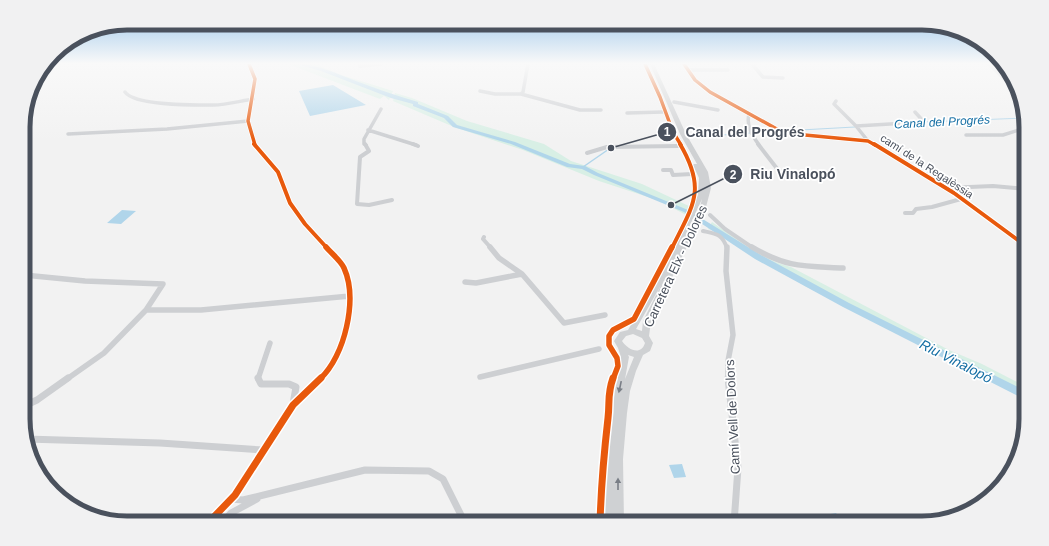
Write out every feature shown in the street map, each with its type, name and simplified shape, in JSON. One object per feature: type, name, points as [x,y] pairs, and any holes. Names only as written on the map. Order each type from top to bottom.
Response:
[{"type":"main road","name":"Carretera Elx - Dolores","points":[[661,89],[678,132],[700,172],[702,188],[700,206]]},
{"type":"main road","name":"Carretera Elx - Dolores","points":[[645,336],[647,321],[708,188],[705,172],[681,129],[664,89]]},
{"type":"main road","name":"Carretera Elx - Dolores","points":[[632,331],[691,225]]},
{"type":"main road","points":[[609,516],[610,459],[613,424],[625,357],[622,349],[619,338],[623,334],[632,331],[645,336],[648,340],[649,347],[640,353],[633,354],[622,349]]},
{"type":"main road","points":[[619,516],[619,453],[622,424],[629,381],[633,366],[640,353]]},
{"type":"street","points":[[215,516],[231,499],[293,405],[327,373],[337,357],[349,314],[350,296],[344,267],[305,224],[290,204],[285,187],[278,172],[253,142],[248,120],[254,89]]},
{"type":"street","points":[[521,94],[523,89]]},
{"type":"street","name":"camí de la Regalèssia","points":[[707,89],[779,131],[790,135],[853,138],[868,141],[946,188],[1019,241]]},
{"type":"street","points":[[480,91],[495,94],[521,94],[580,110],[601,110]]},
{"type":"street","points":[[125,92],[127,96],[132,99],[140,98],[148,102],[218,105],[253,99]]},
{"type":"street","points":[[836,101],[834,104],[856,126],[868,141]]},
{"type":"street","points":[[674,102],[709,107],[718,110]]},
{"type":"street","points":[[381,109],[364,139],[364,144],[368,147],[369,151],[360,156],[357,204],[361,206],[392,200]]},
{"type":"street","points":[[627,113],[663,112]]},
{"type":"street","points":[[856,126],[924,122],[915,112]]},
{"type":"street","points":[[749,114],[747,125],[761,148],[782,176],[789,175]]},
{"type":"street","points":[[68,134],[167,129],[248,120]]},
{"type":"street","points":[[368,130],[418,146]]},
{"type":"street","points":[[966,135],[1003,135],[1019,130]]},
{"type":"street","points":[[587,153],[607,147],[678,146]]},
{"type":"street","points":[[663,170],[671,170],[673,175],[692,174]]},
{"type":"street","points":[[946,188],[993,186],[1019,188]]},
{"type":"street","points":[[905,213],[912,213],[916,208],[961,199]]},
{"type":"street","points":[[710,215],[718,224],[776,260],[789,264],[843,268]]},
{"type":"street","name":"Camí Vell de Dolors","points":[[703,231],[717,234],[723,238],[726,242],[727,248],[726,271],[733,335],[728,360],[728,386],[738,468],[735,516]]},
{"type":"street","points":[[484,237],[483,239],[499,258],[522,274],[564,323],[605,315]]},
{"type":"street","points":[[465,282],[476,283],[522,274]]},
{"type":"street","points":[[30,276],[85,281],[164,284],[146,310],[104,353],[30,403]]},
{"type":"street","points":[[146,310],[201,310],[350,296]]},
{"type":"street","points":[[270,343],[258,379],[261,384],[289,384],[296,387],[293,405]]},
{"type":"street","points":[[480,378],[599,349]]},
{"type":"street","points":[[32,439],[160,443],[263,450]]},
{"type":"street","points":[[231,499],[243,500],[365,470],[429,471],[443,479],[462,516]]},
{"type":"street","points":[[229,516],[244,504],[273,492]]},
{"type":"green space","points":[[355,89],[388,89],[393,91],[389,100],[384,96],[380,99]]},
{"type":"green space","points":[[395,93],[412,98],[467,121],[544,144],[571,161],[642,184],[691,207],[686,215],[660,201],[599,181],[523,150],[454,127],[393,101]]},
{"type":"green space","points":[[712,222],[760,254],[780,264],[791,267],[949,350],[982,364],[1017,382],[1019,384],[1019,395],[805,286],[718,232],[708,229]]},
{"type":"water","points":[[308,89],[340,89],[366,105],[310,116],[299,91]]},
{"type":"water","points":[[122,210],[136,211],[121,224],[107,223]]},
{"type":"water","points":[[682,464],[686,477],[674,478],[669,465]]},
{"type":"water","points":[[836,513],[838,516],[820,516]]},
{"type":"waterway","name":"Riu Vinalopó","points":[[374,89],[393,97],[416,103],[415,105],[446,117],[455,126],[513,143],[569,166],[583,167],[596,174],[686,211],[758,257],[846,305],[1019,392]]},
{"type":"waterway","name":"Canal del Progrés","points":[[924,122],[1018,118]]},
{"type":"waterway","name":"Canal del Progrés","points":[[782,131],[855,127]]},
{"type":"waterway","name":"Canal del Progrés","points":[[752,133],[778,131]]},
{"type":"waterway","name":"Canal del Progrés","points":[[696,137],[750,133]]},
{"type":"waterway","name":"Canal del Progrés","points":[[583,167],[609,149]]},
{"type":"cycle path","points":[[215,516],[235,495],[293,405],[327,373],[337,357],[349,314],[350,294],[344,267],[305,224],[290,203],[278,172],[253,143],[248,121],[254,89]]},
{"type":"cycle path","points":[[600,516],[602,470],[609,408],[608,392],[618,366],[617,358],[609,345],[609,336],[613,330],[634,319],[648,291],[658,277],[693,205],[695,193],[695,174],[673,132],[656,89]]},
{"type":"cycle path","points":[[707,89],[784,133],[868,141],[954,193],[1019,241]]},
{"type":"place","name":"Canal del Progrés","points":[[611,148]]},
{"type":"place","name":"Riu Vinalopó","points":[[671,205]]}]
